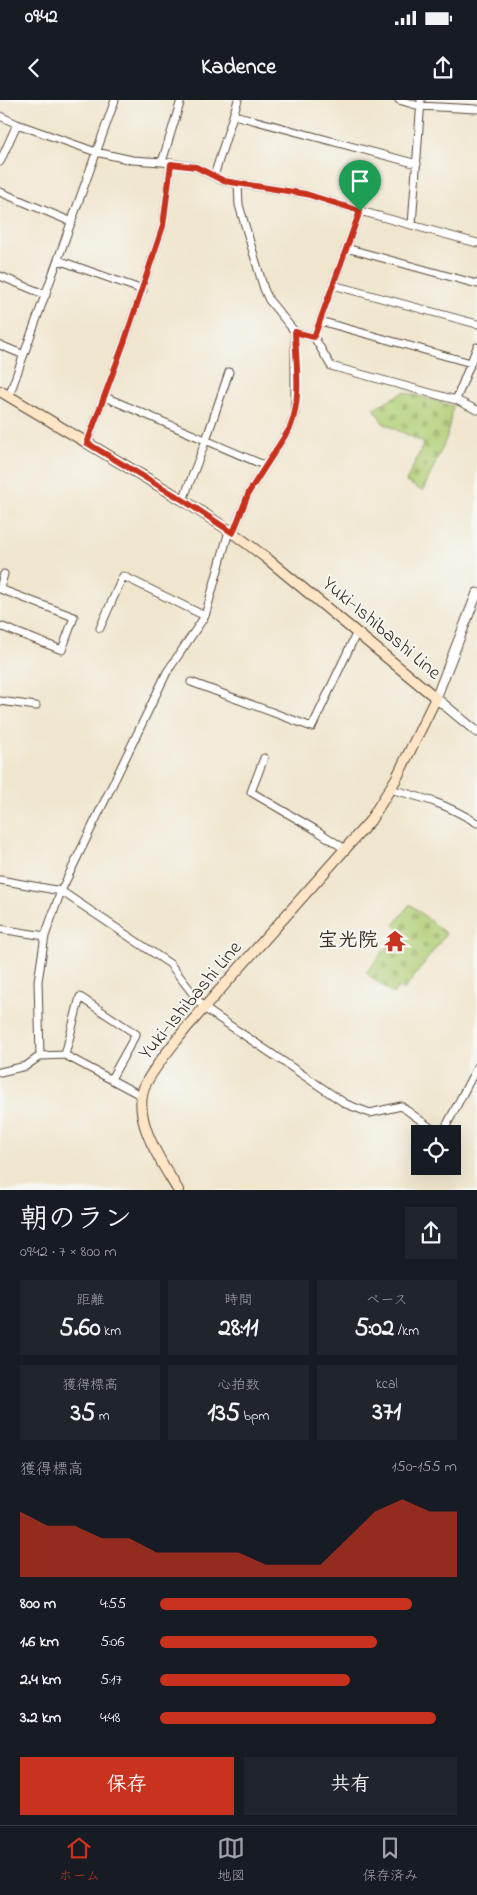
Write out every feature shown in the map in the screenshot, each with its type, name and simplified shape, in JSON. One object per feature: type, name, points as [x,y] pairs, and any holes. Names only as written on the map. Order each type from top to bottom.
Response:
[{"type":"main road","name":"Yuki-Ishibashi Line","points":[[4,394],[183,500],[231,532],[265,557],[436,698],[390,789],[370,821],[204,1008],[162,1059],[146,1084],[142,1096]]},
{"type":"main road","points":[[142,1096],[145,1127],[151,1143],[178,1190]]},
{"type":"street","points":[[4,394],[24,355],[115,100]]},
{"type":"street","points":[[162,162],[181,100]]},
{"type":"street","points":[[214,176],[238,100]]},
{"type":"street","points":[[399,100],[477,109]]},
{"type":"street","points":[[412,226],[420,103]]},
{"type":"street","points":[[234,115],[417,164]]},
{"type":"street","points":[[0,116],[17,124],[96,152],[132,160],[196,167],[224,181],[306,194],[412,226],[477,243]]},
{"type":"street","points":[[0,162],[17,124]]},
{"type":"street","points":[[87,443],[143,290],[163,226],[171,164]]},
{"type":"street","points":[[238,184],[239,205],[264,289],[269,300],[295,332],[314,337],[331,366],[456,400],[477,410]]},
{"type":"street","points":[[0,192],[72,222]]},
{"type":"street","points":[[314,337],[360,211]]},
{"type":"street","points":[[346,248],[477,284]]},
{"type":"street","points":[[58,260],[143,290]]},
{"type":"street","points":[[0,276],[46,295]]},
{"type":"street","points":[[333,285],[477,324]]},
{"type":"street","points":[[320,321],[471,363]]},
{"type":"street","points":[[40,1056],[38,981],[44,936],[61,890],[167,672],[205,616],[231,532],[249,492],[290,428],[295,412],[295,332]]},
{"type":"street","points":[[0,345],[24,355]]},
{"type":"street","points":[[456,400],[477,348]]},
{"type":"street","points":[[183,500],[229,372]]},
{"type":"street","points":[[105,397],[266,466]]},
{"type":"street","points":[[0,626],[62,650],[74,617],[0,588],[4,574]]},
{"type":"street","points":[[100,628],[123,576],[205,616]]},
{"type":"street","points":[[477,593],[436,698],[477,732]]},
{"type":"street","points":[[191,682],[312,726],[357,632]]},
{"type":"street","points":[[0,701],[36,706]]},
{"type":"street","points":[[264,758],[251,792],[345,849]]},
{"type":"street","points":[[390,789],[437,802],[477,823]]},
{"type":"street","points":[[0,880],[61,890],[170,964],[204,1008],[346,1104],[370,1113],[401,1106],[427,1125]]},
{"type":"street","points":[[0,929],[44,936]]},
{"type":"street","points":[[65,1055],[80,997],[136,1034],[111,1079]]},
{"type":"street","points":[[0,1072],[26,1066],[40,1056],[65,1055],[142,1096]]},
{"type":"street","points":[[445,1125],[477,1067]]},
{"type":"green space","points":[[404,392],[453,406],[447,437],[423,491],[406,482],[424,443],[383,423],[374,408]]},
{"type":"green space","points":[[410,904],[446,934],[404,990],[398,987],[393,994],[366,973],[385,949],[391,946],[395,948],[405,935],[394,925]]},
{"type":"place","name":"宝光院","points":[[395,941]]},
{"type":"route","points":[[171,164],[196,167],[224,181],[306,194],[360,211],[314,337],[295,332],[296,405],[293,420],[290,428],[249,492],[233,533],[183,500],[87,443],[143,290],[163,226],[171,164]]}]
